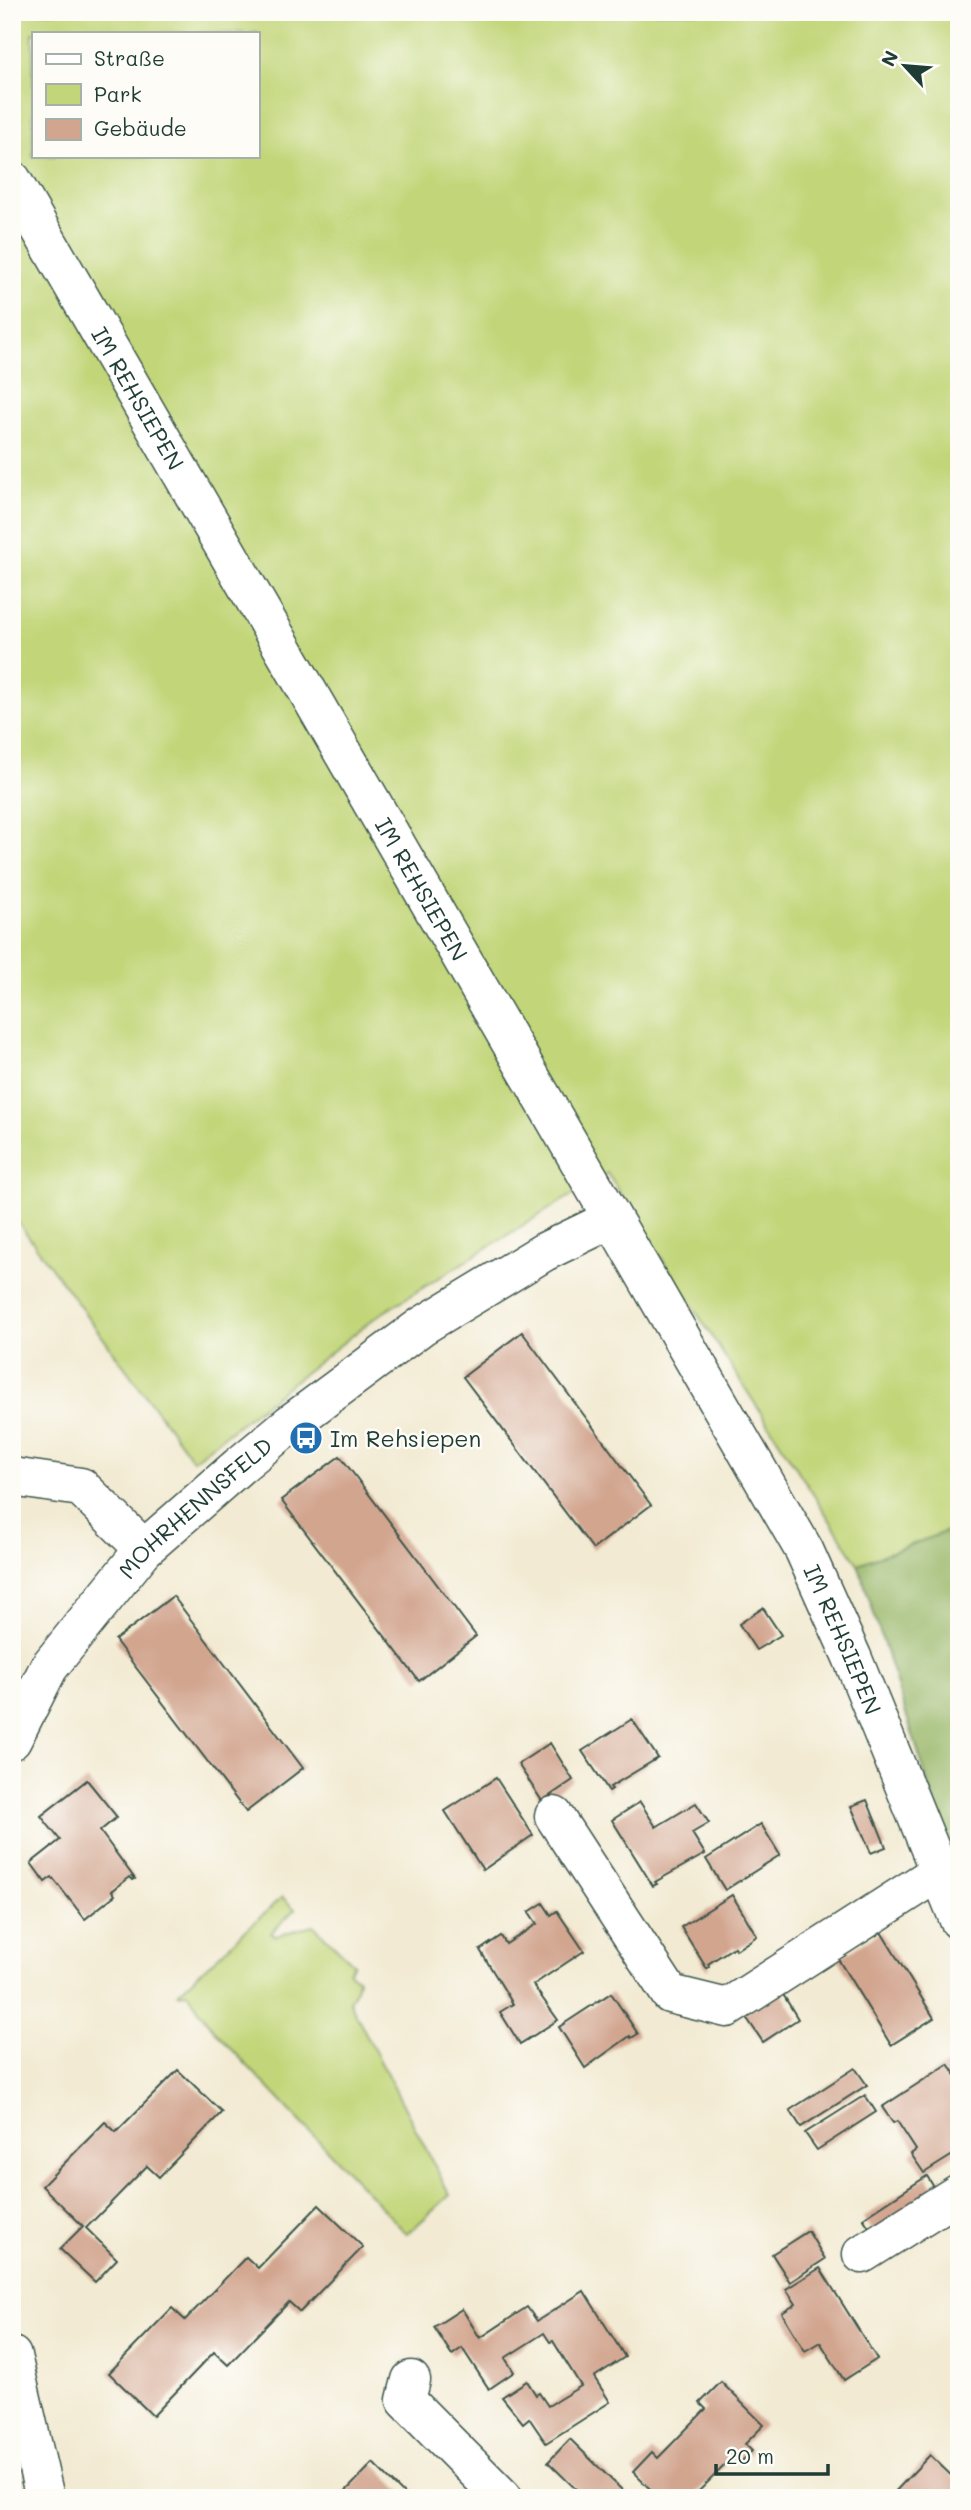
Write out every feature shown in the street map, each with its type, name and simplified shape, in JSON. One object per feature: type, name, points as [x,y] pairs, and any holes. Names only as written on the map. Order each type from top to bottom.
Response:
[{"type":"street","name":"IM REHSIEPEN","points":[[12,180],[804,1550],[852,1657],[959,1920]]},
{"type":"street","name":"MOHRHENNSFELD","points":[[12,1740],[49,1667],[144,1549],[290,1424],[422,1326],[544,1252],[612,1219]]},
{"type":"street","points":[[12,1478],[81,1487],[144,1549]]},
{"type":"street","points":[[554,1816],[670,1994],[727,2008],[939,1872]]},
{"type":"street","points":[[862,2254],[959,2193]]},
{"type":"street","points":[[12,2356],[22,2453],[45,2498]]},
{"type":"street","points":[[411,2380],[406,2400],[503,2498]]},
{"type":"green space","points":[[12,12],[959,12],[959,1527],[858,1564],[607,1173],[376,1317],[193,1460],[12,1214]]},
{"type":"green space","points":[[959,1527],[959,1866],[946,1839],[858,1564]]},
{"type":"green space","points":[[282,1897],[295,1909],[271,1933],[276,1936],[313,1925],[354,1964],[348,1971],[358,1979],[349,2001],[450,2195],[407,2234],[225,2042],[205,2019],[188,1993],[177,1994]]},
{"type":"building","points":[[522,1332],[651,1505],[593,1549],[463,1377]]},
{"type":"building","points":[[340,1456],[476,1636],[419,1681],[281,1500]]},
{"type":"building","points":[[173,1596],[303,1768],[246,1812],[115,1640]]},
{"type":"building","points":[[763,1608],[781,1635],[756,1650],[739,1624]]},
{"type":"building","points":[[632,1719],[658,1758],[610,1787],[612,1789],[609,1791],[582,1751]]},
{"type":"building","points":[[550,1743],[573,1780],[542,1801],[518,1764]]},
{"type":"building","points":[[496,1778],[533,1835],[483,1870],[445,1811]]},
{"type":"building","points":[[87,1780],[117,1817],[100,1831],[135,1879],[130,1877],[112,1891],[115,1895],[85,1919],[52,1877],[45,1882],[31,1863],[60,1840],[41,1816]]},
{"type":"building","points":[[867,1800],[886,1847],[871,1853],[851,1806]]},
{"type":"building","points":[[640,1802],[656,1827],[696,1803],[709,1823],[692,1833],[705,1854],[655,1882],[657,1884],[653,1886],[612,1820]]},
{"type":"building","points":[[761,1824],[780,1855],[725,1890],[706,1859]]},
{"type":"building","points":[[732,1895],[757,1936],[708,1964],[707,1969],[681,1927]]},
{"type":"building","points":[[543,1903],[551,1915],[557,1911],[584,1951],[533,1985],[558,2020],[520,2044],[500,2012],[513,2004],[480,1950],[501,1936],[506,1944],[537,1924],[529,1912]]},
{"type":"building","points":[[881,1932],[934,2018],[891,2045],[838,1959]]},
{"type":"building","points":[[781,1991],[798,2019],[763,2042],[744,2014]]},
{"type":"building","points":[[611,1993],[638,2034],[631,2038],[630,2036],[585,2068],[559,2027]]},
{"type":"building","points":[[948,2064],[959,2080],[959,2151],[924,2173],[911,2154],[916,2150],[897,2121],[893,2123],[882,2107]]},
{"type":"building","points":[[855,2068],[867,2085],[801,2127],[790,2110]]},
{"type":"building","points":[[178,2070],[222,2112],[159,2177],[147,2166],[86,2228],[117,2259],[95,2282],[60,2249],[83,2226],[42,2186],[105,2122],[116,2132]]},
{"type":"building","points":[[865,2095],[876,2112],[817,2150],[805,2133]]},
{"type":"building","points":[[927,2176],[937,2192],[873,2233],[863,2218]]},
{"type":"building","points":[[319,2205],[363,2247],[300,2312],[289,2302],[228,2365],[214,2352],[153,2416],[109,2373],[172,2308],[185,2320],[246,2257],[258,2268]]},
{"type":"building","points":[[808,2231],[825,2259],[790,2282],[772,2254]]},
{"type":"building","points":[[820,2268],[877,2359],[844,2380],[820,2342],[805,2351],[782,2313],[796,2304],[786,2289]]},
{"type":"building","points":[[584,2291],[625,2357],[594,2377],[610,2402],[546,2443],[529,2418],[523,2423],[502,2397],[527,2381],[536,2395],[539,2393],[548,2406],[581,2386],[553,2341],[550,2342],[544,2333],[505,2358],[514,2372],[489,2389],[462,2348],[452,2355],[434,2327],[462,2309],[480,2338],[527,2307],[537,2321]]},
{"type":"building","points":[[721,2382],[764,2425],[745,2444],[752,2451],[739,2464],[733,2457],[696,2494],[700,2498],[659,2498],[633,2472],[652,2452],[658,2458],[706,2409],[700,2403]]},
{"type":"building","points":[[570,2439],[627,2495],[623,2498],[585,2498],[548,2462]]},
{"type":"building","points":[[930,2455],[959,2483],[959,2498],[889,2498]]},
{"type":"building","points":[[373,2463],[408,2498],[339,2498]]},
{"type":"place","name":"Im Rehsiepen","points":[[306,1438]]}]
